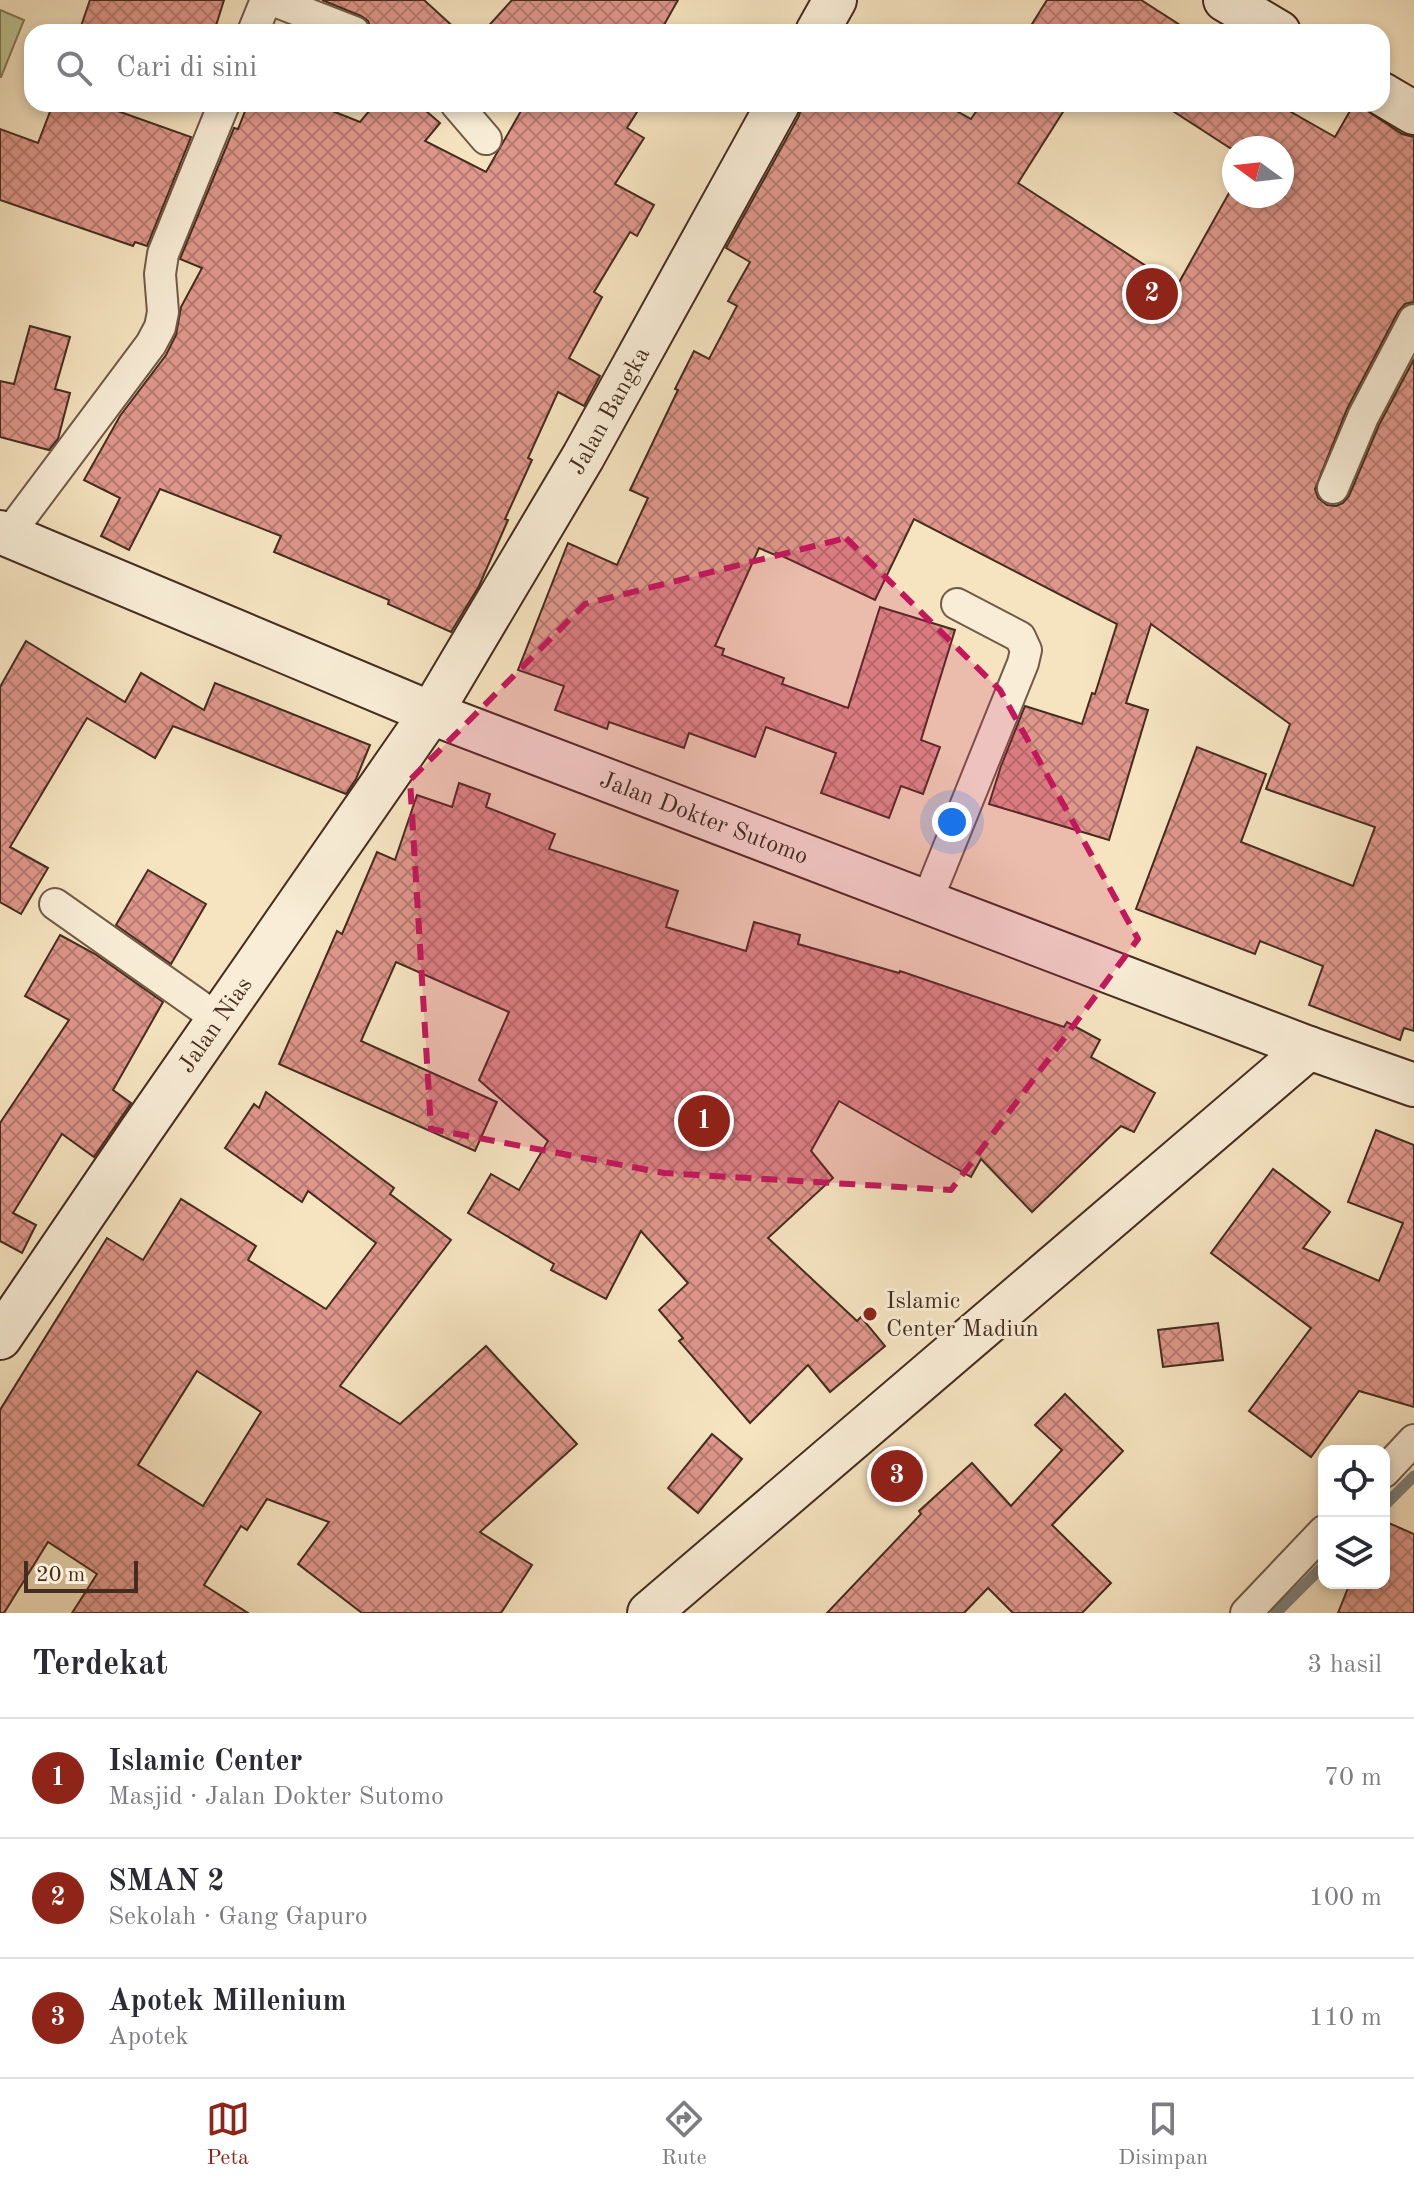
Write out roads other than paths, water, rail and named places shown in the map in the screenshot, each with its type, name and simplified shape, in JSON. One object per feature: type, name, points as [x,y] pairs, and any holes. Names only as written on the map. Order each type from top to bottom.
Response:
[{"type":"main road","points":[[822,24],[835,0]]},
{"type":"main road","points":[[1225,0],[1266,24]]},
{"type":"main road","points":[[1390,99],[1414,113]]},
{"type":"main road","name":"Jalan Bangka","points":[[431,713],[583,457],[774,112]]},
{"type":"main road","name":"Jalan Dokter Sutomo","points":[[4,534],[431,713],[1309,1048],[1414,1085]]},
{"type":"main road","name":"Jalan Nias","points":[[0,1338],[431,713]]},
{"type":"main road","points":[[649,1613],[1309,1048]]},
{"type":"street","points":[[257,24],[269,0],[333,24]]},
{"type":"street","points":[[4,534],[151,344],[160,327],[163,254],[221,112]]},
{"type":"street","points":[[463,112],[486,139]]},
{"type":"street","points":[[1333,488],[1363,417],[1414,320]]},
{"type":"street","points":[[927,901],[1026,650],[1020,637],[957,604]]},
{"type":"street","points":[[55,904],[218,1019]]},
{"type":"street","points":[[1390,1466],[1414,1440]]},
{"type":"street","points":[[1246,1613],[1318,1537]]},
{"type":"waterway","points":[[1390,1500],[1414,1476]]},
{"type":"waterway","points":[[1276,1613],[1318,1571]]},
{"type":"place","name":"SMAN 2","points":[[1152,294]]},
{"type":"place","name":"Islamic Center","points":[[704,1121]]},
{"type":"place","name":"Islamic Center Madiun","points":[[870,1314]]},
{"type":"place","name":"Apotek Millenium","points":[[897,1476]]}]
